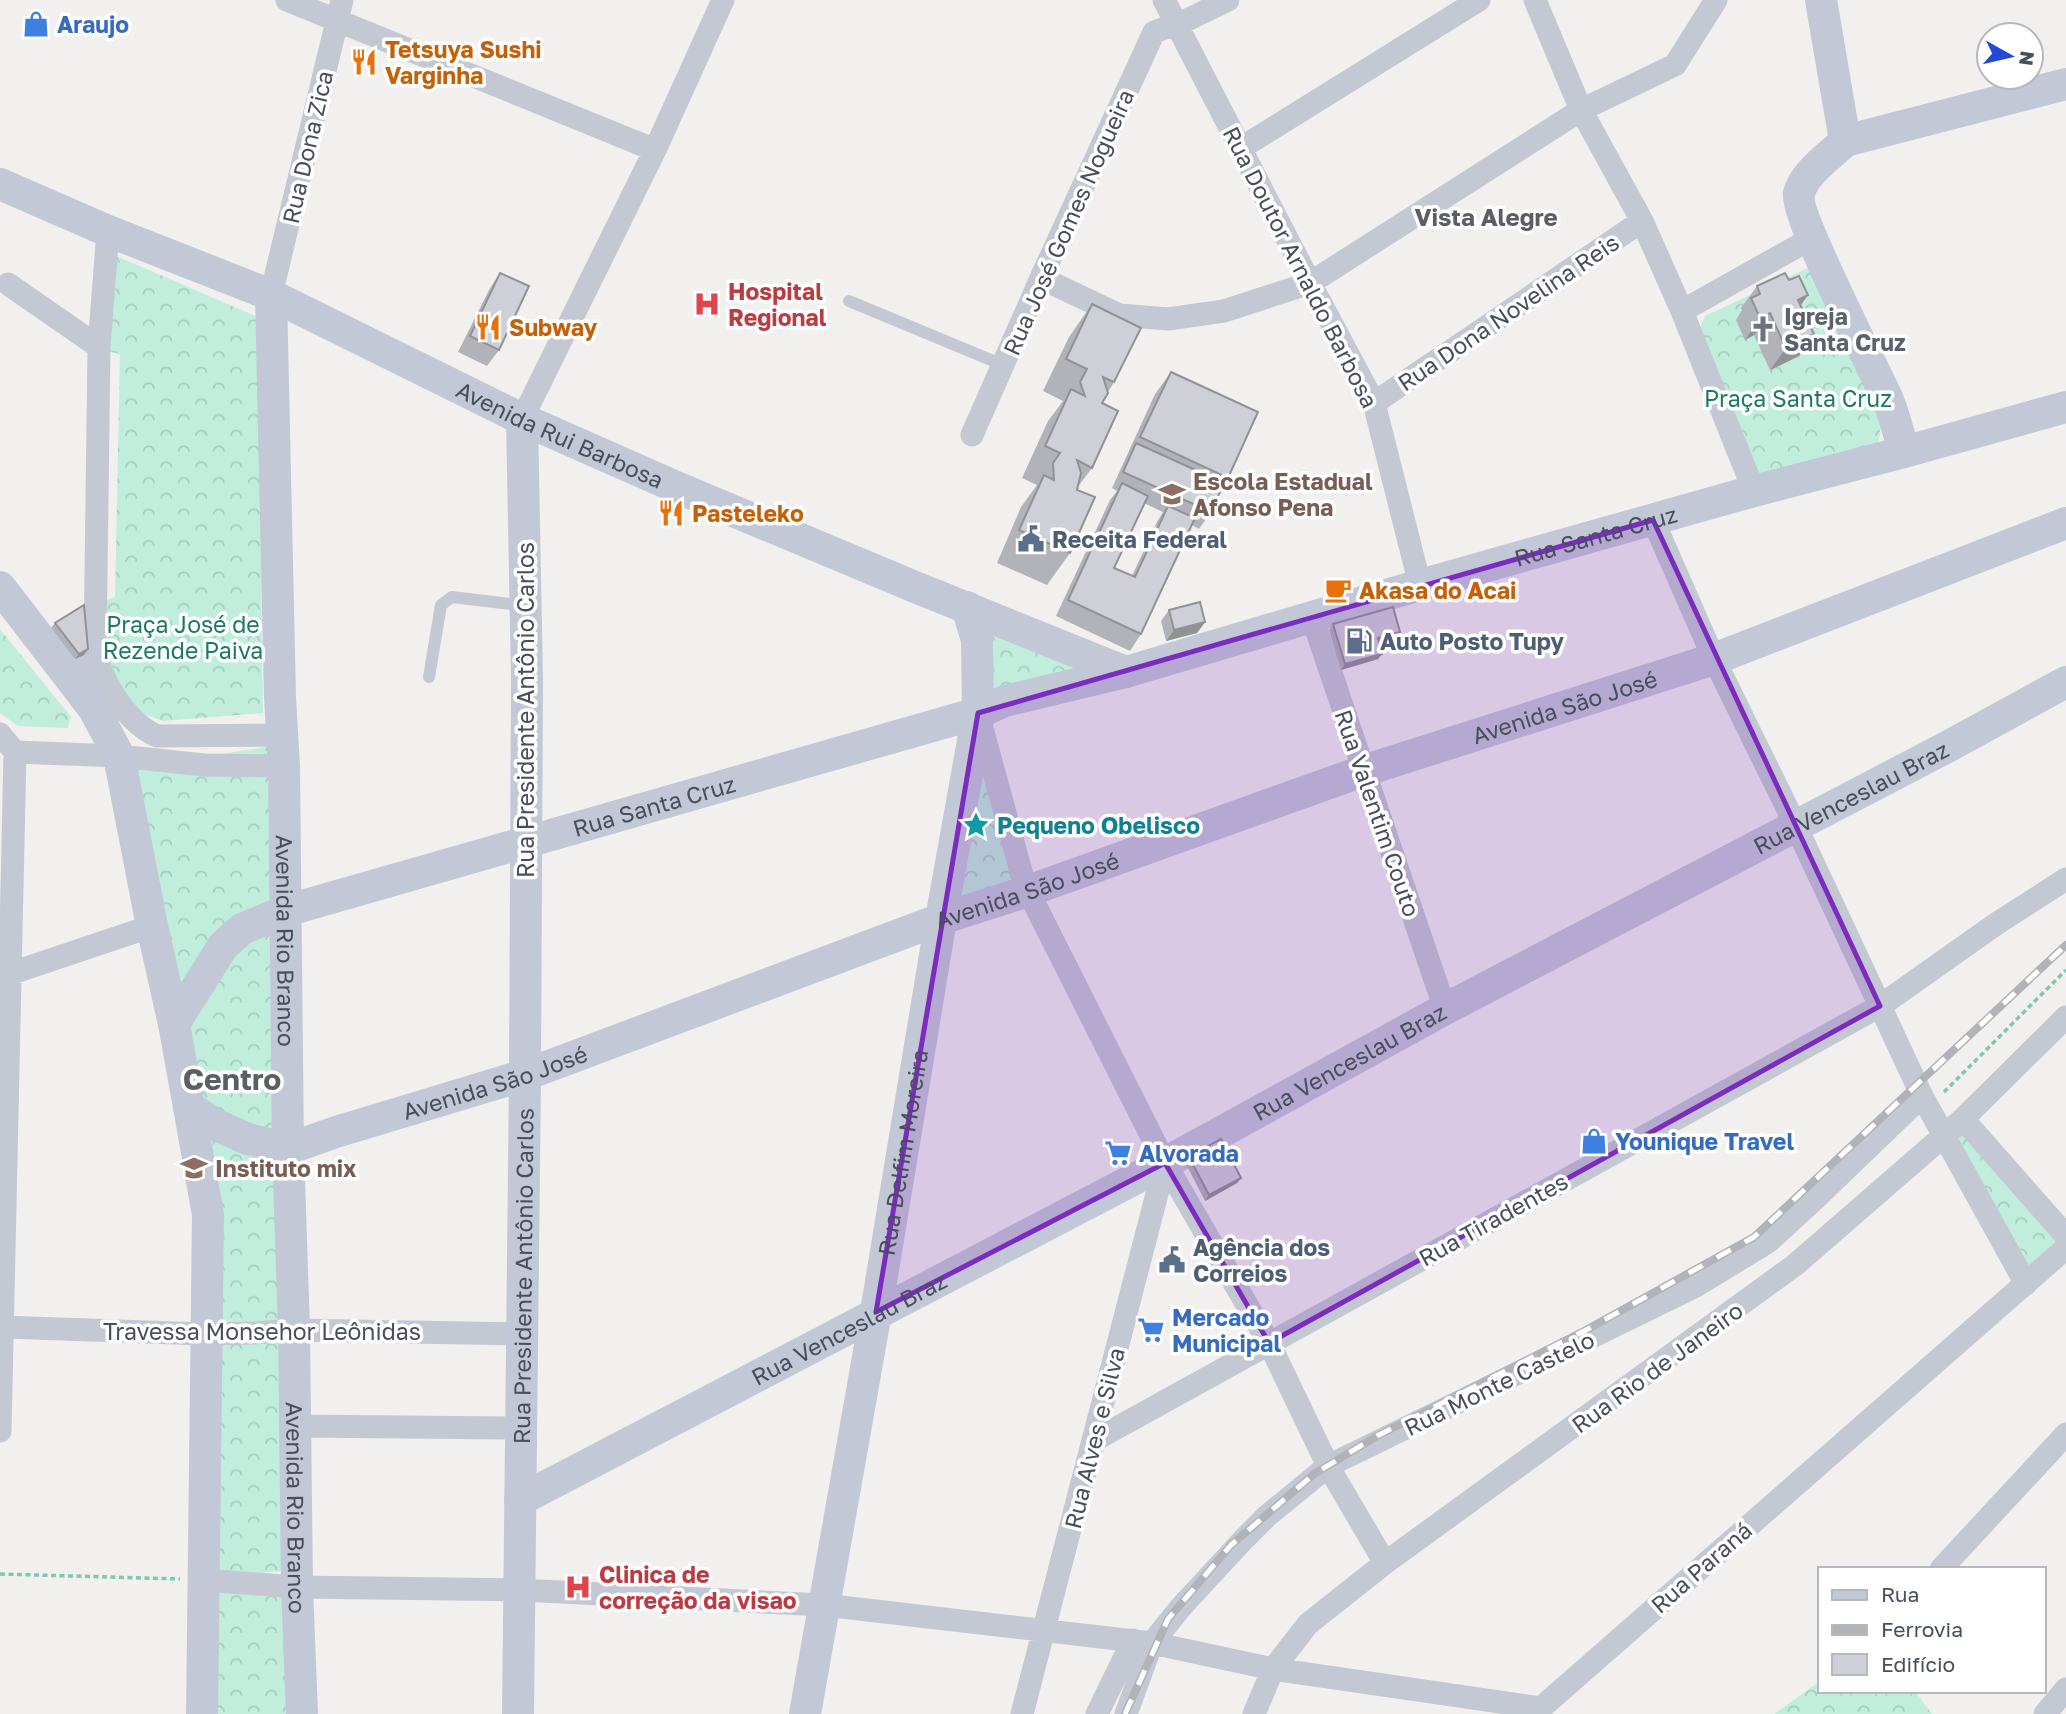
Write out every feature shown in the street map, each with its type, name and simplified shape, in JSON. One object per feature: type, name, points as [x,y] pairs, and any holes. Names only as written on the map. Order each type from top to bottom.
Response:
[{"type":"main road","points":[[1821,0],[1845,141]]},
{"type":"main road","points":[[1904,452],[1890,404],[1812,239],[1799,201],[1799,193],[1807,178],[1845,141],[2066,84]]},
{"type":"main road","name":"Avenida Rui Barbosa","points":[[0,184],[108,231],[271,295],[522,419],[701,497],[1126,672]]},
{"type":"main road","name":"Avenida Rio Branco","points":[[271,295],[283,751],[297,1587],[302,1714]]},
{"type":"main road","name":"Rua Santa Cruz","points":[[174,1024],[223,946],[242,929],[285,911],[978,713],[1011,700],[1126,672],[1420,585],[2066,407]]},
{"type":"main road","name":"Rua Presidente Antônio Carlos","points":[[518,1714],[526,841],[526,606],[522,419]]},
{"type":"main road","name":"Avenida São José","points":[[288,1149],[525,1075],[941,919],[1028,891],[1363,771],[1714,659],[2066,523]]},
{"type":"main road","points":[[0,587],[94,709],[119,756],[189,1107],[208,1215],[202,1714]]},
{"type":"main road","name":"Rua Delfim Moreira","points":[[805,1714],[978,713],[976,639],[967,607]]},
{"type":"main road","points":[[66,670],[85,669],[95,650]]},
{"type":"main road","name":"Rua Venceslau Braz","points":[[520,1500],[1164,1163],[1445,1009],[1949,746],[2066,681]]},
{"type":"main road","points":[[189,1107],[215,1125],[288,1149]]},
{"type":"street","points":[[286,0],[340,10],[655,150]]},
{"type":"street","points":[[522,419],[655,150],[723,0]]},
{"type":"street","name":"Rua Doutor Arnaldo Barbosa","points":[[1164,0],[1374,403],[1420,585]]},
{"type":"street","name":"Rua José Gomes Nogueira","points":[[972,435],[1154,32],[1228,0]]},
{"type":"street","points":[[1241,148],[1479,0]]},
{"type":"street","points":[[1535,0],[1581,110],[1642,221],[1682,311],[1754,491]]},
{"type":"street","points":[[1041,278],[1119,315],[1168,320],[1224,311],[1310,283],[1581,110],[1675,65],[1716,0]]},
{"type":"street","name":"Rua Dona Zica","points":[[271,295],[340,10]]},
{"type":"street","name":"Rua Dona Novelina Reis","points":[[1374,403],[1642,221]]},
{"type":"street","points":[[108,231],[99,347],[95,650],[98,666],[120,704],[146,732],[157,736],[283,751]]},
{"type":"street","points":[[1682,311],[1812,239]]},
{"type":"street","points":[[8,284],[99,347]]},
{"type":"street","points":[[1653,520],[1714,659],[1796,826],[1922,1096],[2026,1284]]},
{"type":"street","name":"Rua Valentim Couto","points":[[1312,617],[1445,1009]]},
{"type":"street","points":[[978,713],[1028,891],[1164,1163],[1269,1343],[1328,1466],[1385,1563]]},
{"type":"street","points":[[0,734],[16,752],[5,975],[0,1431]]},
{"type":"street","points":[[16,752],[119,756],[204,765],[283,751]]},
{"type":"street","name":"Rua Tiradentes","points":[[1093,1441],[1880,1006],[1996,924],[2066,879]]},
{"type":"street","points":[[5,975],[152,926]]},
{"type":"street","name":"Rua Rio de Janeiro","points":[[1254,1714],[1273,1670],[1308,1624],[1385,1563],[1795,1265],[1963,1119],[2066,1017]]},
{"type":"street","name":"Rua Monte Castelo","points":[[1126,1714],[1142,1642],[1181,1607],[1266,1517],[1328,1466],[1696,1286],[1768,1242],[1922,1096]]},
{"type":"street","points":[[1963,1119],[2066,1236]]},
{"type":"street","name":"Rua Alves e Silva","points":[[1022,1714],[1164,1163]]},
{"type":"street","name":"Rua Paraná","points":[[203,1580],[297,1587],[520,1590],[824,1605],[1142,1642],[1273,1670],[1541,1708],[2066,1248]]},
{"type":"street","name":"Travessa Monsehor Leônidas","points":[[2,1327],[205,1334],[294,1330],[521,1335]]},
{"type":"street","points":[[294,1426],[520,1428]]},
{"type":"street","points":[[1943,1567],[2066,1434]]},
{"type":"street","points":[[1097,1714],[1142,1642]]},
{"type":"street","points":[[2045,1714],[2066,1689]]},
{"type":"lane","points":[[849,301],[1003,365]]},
{"type":"lane","points":[[429,677],[441,605],[452,597],[526,606]]},
{"type":"path","points":[[0,1574],[203,1580]]},
{"type":"highlighted area","points":[[1653,520],[1880,1006],[1269,1343],[1165,1163],[876,1312],[978,713]]},
{"type":"green space","name":"Praça José de Rezende Paiva","points":[[107,252],[258,317],[263,713],[163,721],[137,712],[120,689],[104,655],[101,602],[115,597],[120,354],[102,350]]},
{"type":"green space","name":"Praça Santa Cruz","points":[[1808,268],[1883,412],[1878,445],[1772,479],[1753,471],[1699,331],[1705,316]]},
{"type":"green space","points":[[981,621],[1101,670],[992,696]]},
{"type":"green space","points":[[0,629],[71,717],[68,728],[18,726],[0,713]]},
{"type":"green space","points":[[979,726],[1019,878],[946,909]]},
{"type":"green space","points":[[271,746],[279,1135],[207,1121],[133,805],[138,755],[222,754]]},
{"type":"green space","points":[[1962,1126],[2064,1244],[2027,1274],[1951,1138]]},
{"type":"green space","points":[[197,1131],[279,1148],[286,1571],[207,1571]]},
{"type":"green space","points":[[208,1586],[278,1587],[288,1604],[290,1714],[204,1714]]},
{"type":"green space","points":[[1818,1683],[1818,1693],[1916,1693],[1932,1714],[1774,1714]]},
{"type":"building","name":"Subway","points":[[500,273],[529,286],[499,350],[470,336]]},
{"type":"building","points":[[1785,273],[1789,280],[1799,276],[1808,295],[1798,300],[1814,334],[1786,348],[1770,313],[1760,318],[1751,298],[1760,294],[1757,286]]},
{"type":"building","points":[[1092,304],[1141,328],[1114,382],[1103,377],[1108,393],[1102,403],[1118,411],[1092,468],[1077,460],[1081,473],[1077,490],[1095,497],[1070,553],[1019,530],[1044,475],[1054,480],[1053,463],[1060,453],[1045,446],[1071,389],[1085,396],[1080,382],[1087,369],[1066,359]]},
{"type":"building","points":[[1171,372],[1258,412],[1228,478],[1140,437]]},
{"type":"building","points":[[1136,443],[1224,483],[1211,512],[1123,472]]},
{"type":"building","points":[[1122,483],[1148,496],[1114,568],[1135,577],[1168,506],[1195,518],[1141,634],[1068,600]]},
{"type":"building","points":[[1200,602],[1205,622],[1174,630],[1169,610]]},
{"type":"building","points":[[84,605],[88,649],[79,654],[55,623]]},
{"type":"building","name":"Auto Posto Tupy","points":[[1393,607],[1400,632],[1378,638],[1382,654],[1345,664],[1333,624]]},
{"type":"building","points":[[1221,1139],[1241,1178],[1209,1195],[1189,1157]]},
{"type":"railway","points":[[1125,1714],[1168,1619],[1231,1545],[1314,1474],[1377,1436],[1586,1330],[1754,1237],[2066,945]]},
{"type":"place","name":"Araujo","points":[[36,24]]},
{"type":"place","name":"Tetsuya Sushi Varginha","points":[[364,62]]},
{"type":"place","name":"Hospital Regional","points":[[707,304]]},
{"type":"place","name":"Subway","points":[[488,327]]},
{"type":"place","name":"Igreja Santa Cruz","points":[[1763,329]]},
{"type":"place","name":"Escola Estadual Afonso Pena","points":[[1172,494]]},
{"type":"place","name":"Pasteleko","points":[[671,513]]},
{"type":"place","name":"Receita Federal","points":[[1031,539]]},
{"type":"place","name":"Akasa do Acai","points":[[1338,590]]},
{"type":"place","name":"Auto Posto Tupy","points":[[1359,641]]},
{"type":"place","name":"Pequeno Obelisco","points":[[976,825]]},
{"type":"place","name":"Younique Travel","points":[[1594,1141]]},
{"type":"place","name":"Alvorada","points":[[1118,1153]]},
{"type":"place","name":"Instituto mix","points":[[194,1168]]},
{"type":"place","name":"Agência dos Correios","points":[[1172,1260]]},
{"type":"place","name":"Mercado Municipal","points":[[1151,1330]]},
{"type":"place","name":"Clinica de correção da visao","points":[[578,1587]]},
{"type":"district","name":"Vista Alegre","points":[[1486,216]]},
{"type":"district","name":"Centro","points":[[232,1079]]}]
